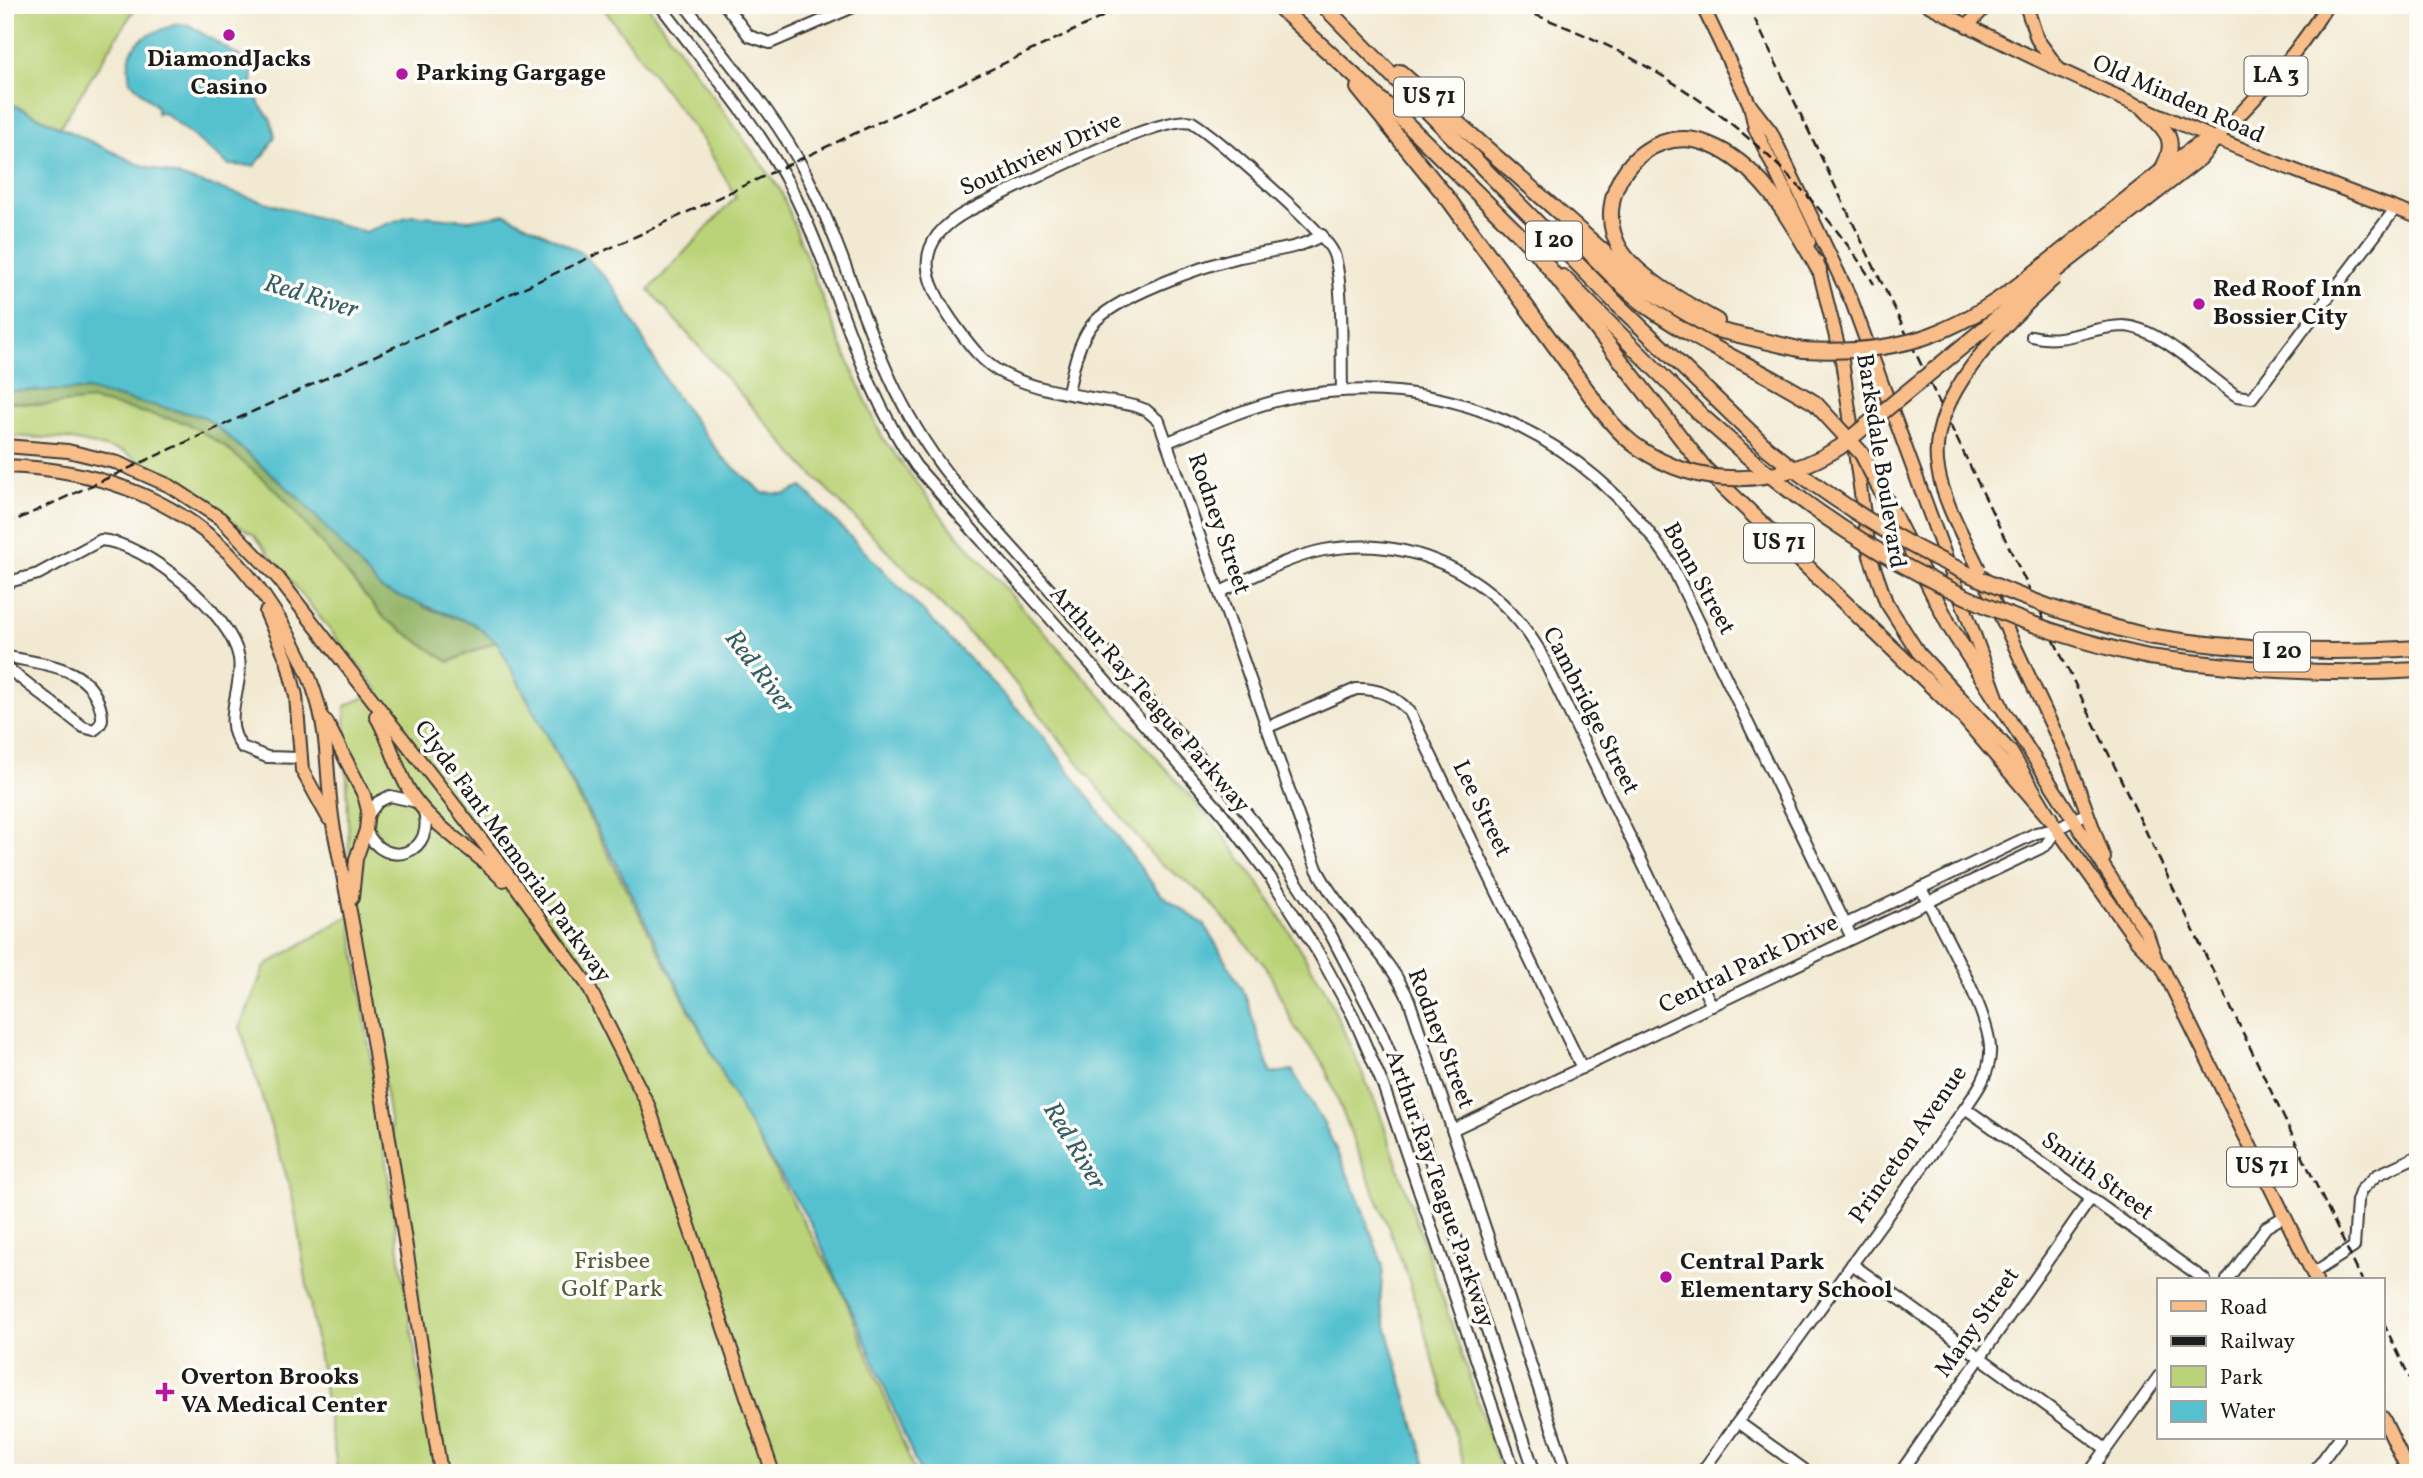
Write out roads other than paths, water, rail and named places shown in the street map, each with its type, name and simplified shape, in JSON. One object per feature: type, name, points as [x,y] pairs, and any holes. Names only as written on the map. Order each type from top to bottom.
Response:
[{"type":"highway","name":"I 20","points":[[1277,5],[1406,123],[1702,416],[1753,461],[1840,527],[1926,577],[2013,617],[2116,650],[2256,671],[2316,674],[2418,670]]},
{"type":"highway","name":"I 20","points":[[1323,5],[1456,143],[1703,389],[1767,448],[1840,503],[1919,551],[2045,608],[2148,636],[2210,646],[2294,653],[2418,648]]},
{"type":"highway","name":"US 71","points":[[1348,28],[1508,168],[1615,279],[1648,307],[1695,337],[1815,403],[1862,454],[1950,627],[2000,705]]},
{"type":"highway","points":[[1326,49],[1449,200],[1586,389],[1625,437],[1659,460],[1707,477],[1736,479],[1783,473],[1816,461],[1840,447],[2048,274],[2163,170],[2198,145],[2215,139]]},
{"type":"highway","points":[[2144,108],[2169,137],[2171,154],[2163,170]]},
{"type":"highway","points":[[1746,337],[1650,278],[1623,255],[1615,239],[1611,202],[1617,183],[1630,164],[1646,150],[1679,139],[1694,140],[1720,150],[1770,193],[1819,270]]},
{"type":"highway","points":[[1508,168],[1647,290],[1713,329],[1803,350],[1864,350],[1922,339],[1958,325],[2048,274],[2200,158],[2215,139]]},
{"type":"highway","name":"US 71","points":[[1532,246],[1705,469],[1962,715],[2053,823]]},
{"type":"main road","name":"Barksdale Boulevard","points":[[1702,5],[1750,105],[1771,132],[1852,302],[2000,705],[2147,934],[2155,957],[2179,997],[2315,1276]]},
{"type":"main road","name":"Old Minden Road","points":[[1928,5],[2061,71],[2215,139],[2292,172],[2418,217]]},
{"type":"main road","points":[[1967,26],[1987,5]]},
{"type":"main road","points":[[2026,5],[2037,39],[2061,71]]},
{"type":"main road","name":"LA 3","points":[[2215,139],[2266,89],[2297,51],[2328,5]]},
{"type":"main road","name":"Barksdale Boulevard","points":[[1750,105],[1755,128],[1819,270],[1842,361],[1870,556],[1886,602],[1918,652],[2005,745],[2053,823],[2137,941],[2155,957]]},
{"type":"main road","points":[[2048,274],[1990,343],[1959,387],[1940,426],[1937,466],[1941,487],[2068,760],[2100,850],[2126,902]]},
{"type":"main road","name":"Clyde Fant Memorial Parkway","points":[[5,446],[46,448],[102,458],[135,469],[186,496],[221,519],[258,554],[330,643],[546,927],[587,984],[648,1105],[773,1473]]},
{"type":"main road","points":[[5,466],[68,471],[132,489],[184,517],[238,563],[256,584],[290,638],[319,705],[365,795],[368,815],[356,859],[350,915]]},
{"type":"main road","points":[[238,563],[261,602],[288,660],[296,696],[302,770],[334,832]]},
{"type":"main road","points":[[330,643],[382,726],[403,778],[420,806],[435,823],[480,856],[546,927]]},
{"type":"main road","points":[[319,705],[334,832],[350,915],[441,1473]]},
{"type":"main road","points":[[2384,1420],[2409,1473]]},
{"type":"street","name":"Arthur Ray Teague Parkway","points":[[660,5],[771,154],[790,187],[867,380],[909,456],[946,504],[1222,813],[1270,877],[1319,954],[1353,1016],[1383,1085],[1515,1473]]},
{"type":"street","name":"Arthur Ray Teague Parkway","points":[[685,5],[800,164],[818,200],[889,381],[938,463],[1226,787],[1274,848],[1330,933],[1380,1028],[1407,1093],[1535,1473]]},
{"type":"street","points":[[725,5],[750,36],[770,43],[858,5]]},
{"type":"street","name":"Southview Drive","points":[[1168,442],[1159,421],[1146,410],[1026,383],[997,370],[973,349],[935,298],[927,271],[930,253],[942,230],[957,217],[1120,141],[1185,120],[1205,131],[1322,235],[1337,263],[1342,391]]},
{"type":"street","points":[[2032,337],[2054,340],[2122,326],[2145,331],[2237,396],[2252,398],[2395,209]]},
{"type":"street","points":[[1068,392],[1085,335],[1097,319],[1115,305],[1211,266],[1301,246],[1322,235]]},
{"type":"street","name":"Bonn Street","points":[[1168,442],[1261,404],[1342,391],[1368,390],[1432,397],[1501,417],[1557,446],[1624,502],[1659,545],[1684,587],[1852,938]]},
{"type":"street","name":"Rodney Street","points":[[1168,442],[1266,728],[1322,880],[1390,965],[1405,991],[1567,1473]]},
{"type":"street","points":[[5,583],[38,574],[101,540],[127,545],[198,596],[219,618],[234,641],[240,661],[231,727],[236,740],[254,754],[300,758]]},
{"type":"street","name":"Cambridge Street","points":[[1220,592],[1301,556],[1323,550],[1370,546],[1434,559],[1487,588],[1513,613],[1538,648],[1712,1006]]},
{"type":"street","points":[[5,656],[74,671],[99,702],[103,719],[101,726],[94,730],[83,727],[5,666]]},
{"type":"street","name":"Lee Street","points":[[1266,728],[1356,689],[1367,689],[1391,696],[1410,712],[1582,1068]]},
{"type":"street","points":[[366,830],[379,849],[396,855],[415,848],[425,833],[420,806],[390,796],[378,802],[368,815]]},
{"type":"street","name":"Central Park Drive","points":[[1846,924],[2053,823],[2073,821],[2087,813]]},
{"type":"street","name":"Central Park Drive","points":[[1452,1130],[1712,1006],[1766,984],[1852,938],[2045,846],[2053,823]]},
{"type":"street","name":"Princeton Avenue","points":[[1702,1473],[1965,1108],[1986,1074],[1990,1040],[1984,1020],[1921,888]]},
{"type":"street","name":"Smith Street","points":[[1965,1108],[2202,1278]]},
{"type":"street","points":[[2315,1276],[2354,1247],[2357,1239],[2357,1201],[2366,1183],[2418,1156]]},
{"type":"street","name":"Many Street","points":[[1900,1473],[2091,1198]]},
{"type":"street","points":[[2228,1278],[2266,1227],[2285,1216]]},
{"type":"street","points":[[1852,1265],[2106,1449]]},
{"type":"street","points":[[2089,1473],[2157,1379]]},
{"type":"street","points":[[1738,1422],[1809,1473]]},
{"type":"street","points":[[2313,1473],[2338,1440]]},
{"type":"water","points":[[177,24],[189,25],[253,65],[252,87],[271,120],[275,136],[265,154],[254,166],[229,165],[163,112],[157,113],[157,107],[130,81],[128,67],[133,48],[147,36]]},
{"type":"water","name":"Red River","points":[[5,101],[138,164],[365,232],[412,215],[469,220],[506,214],[581,252],[614,287],[670,388],[723,458],[763,493],[785,494],[802,487],[1041,733],[1160,894],[1205,925],[1245,995],[1271,1074],[1292,1070],[1325,1126],[1358,1197],[1383,1266],[1380,1304],[1428,1473],[920,1473],[859,1326],[811,1224],[744,1116],[620,871],[497,642],[472,623],[382,590],[298,497],[205,417],[86,390],[5,391]]},
{"type":"railway","points":[[5,525],[641,234],[1128,5]]},
{"type":"railway","points":[[1506,5],[1562,25],[1616,50],[1667,79],[1715,112],[1760,148],[1802,190],[1840,235],[1874,284]]},
{"type":"railway","points":[[1748,5],[2361,1278]]},
{"type":"railway","points":[[2384,1324],[2418,1395]]},
{"type":"place","name":"DiamondJacks Casino","points":[[229,35]]},
{"type":"place","name":"Parking Gargage","points":[[402,74]]},
{"type":"place","name":"Red Roof Inn Bossier City","points":[[2199,304]]},
{"type":"place","name":"Central Park Elementary School","points":[[1666,1277]]},
{"type":"place","name":"Overton Brooks VA Medical Center","points":[[165,1392]]},
{"type":"park label","name":"Frisbee Golf Park","points":[[612,1276]]}]
